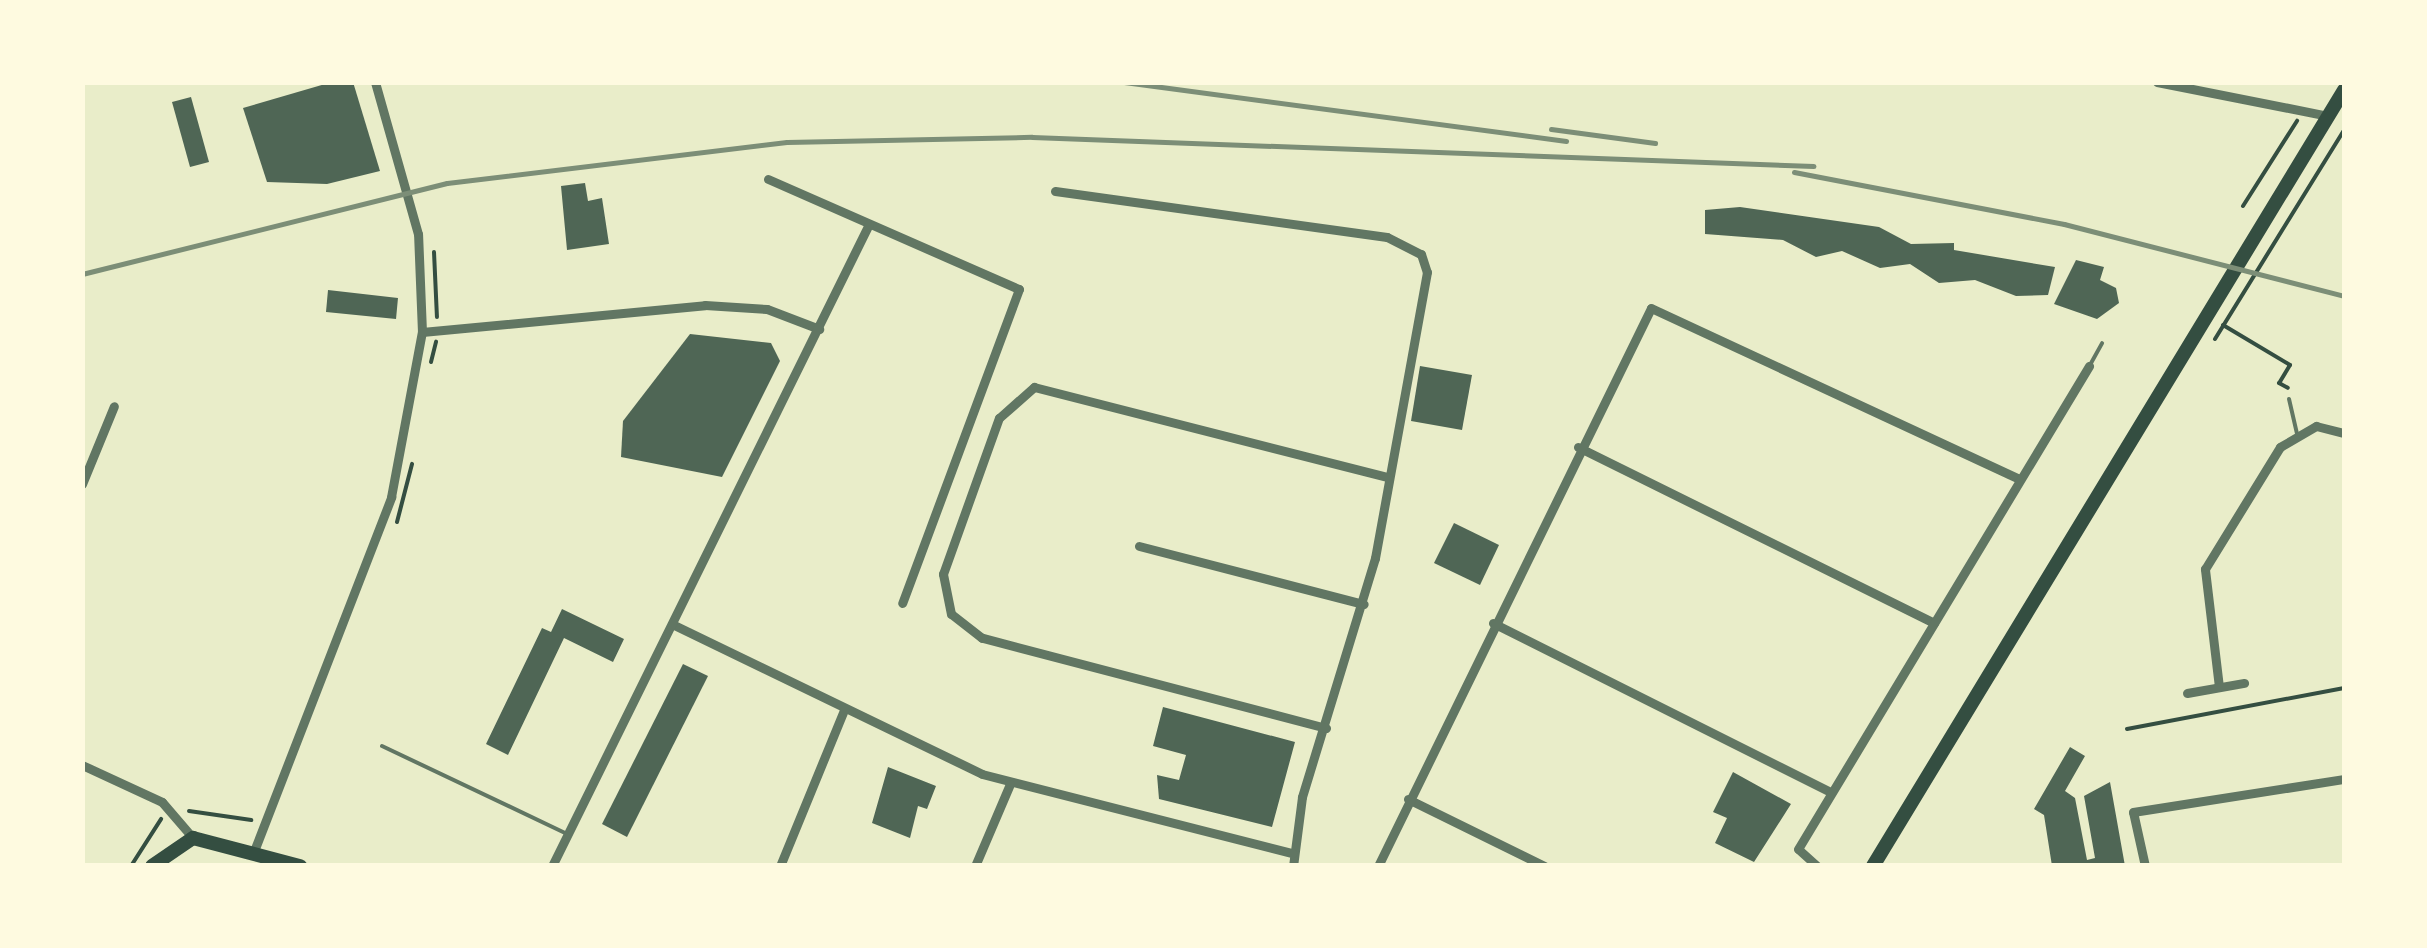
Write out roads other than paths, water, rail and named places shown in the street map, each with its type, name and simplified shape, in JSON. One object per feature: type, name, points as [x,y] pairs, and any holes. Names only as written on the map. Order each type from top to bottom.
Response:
[{"type":"main road","points":[[1876,863],[2343,96]]},
{"type":"main road","points":[[152,866],[192,838],[254,850],[300,866]]},
{"type":"street","points":[[254,850],[391,497],[422,332],[418,234],[374,82]]},
{"type":"street","points":[[2157,82],[2328,116]]},
{"type":"street","points":[[768,179],[1019,289],[902,603]]},
{"type":"street","points":[[1056,191],[1408,241],[1427,272],[1364,604],[1326,728],[1292,853],[1292,866]]},
{"type":"street","points":[[552,866],[869,224]]},
{"type":"street","points":[[422,332],[705,305],[767,309],[819,329]]},
{"type":"street","points":[[1378,866],[1578,447],[1650,308],[1674,312],[2017,478]]},
{"type":"street","points":[[1816,866],[1798,849],[2017,478],[2090,366]]},
{"type":"street","points":[[1326,728],[982,638],[951,614],[944,574],[1000,418],[1034,387],[1388,477]]},
{"type":"street","points":[[82,484],[114,406]]},
{"type":"street","points":[[2219,686],[2205,569],[2297,433],[2316,426],[2344,433]]},
{"type":"street","points":[[1578,447],[1934,624]]},
{"type":"street","points":[[1139,546],[1364,604]]},
{"type":"street","points":[[1493,623],[1832,792]]},
{"type":"street","points":[[672,624],[844,710],[1010,784],[1292,853]]},
{"type":"street","points":[[2187,692],[2244,683]]},
{"type":"street","points":[[780,866],[844,710]]},
{"type":"street","points":[[82,765],[162,802],[192,838]]},
{"type":"street","points":[[2145,866],[2132,812],[2344,779]]},
{"type":"street","points":[[974,866],[1010,784]]},
{"type":"street","points":[[1408,800],[1544,866]]},
{"type":"lane","points":[[2090,366],[2102,342]]},
{"type":"lane","points":[[2288,399],[2297,433]]},
{"type":"lane","points":[[382,746],[567,834]]},
{"type":"railway","points":[[1124,82],[1566,141]]},
{"type":"railway","points":[[1551,129],[1655,143]]},
{"type":"railway","points":[[82,274],[447,183],[787,142],[1032,137],[1813,166]]},
{"type":"railway","points":[[1794,172],[2064,224],[2344,296]]}]
